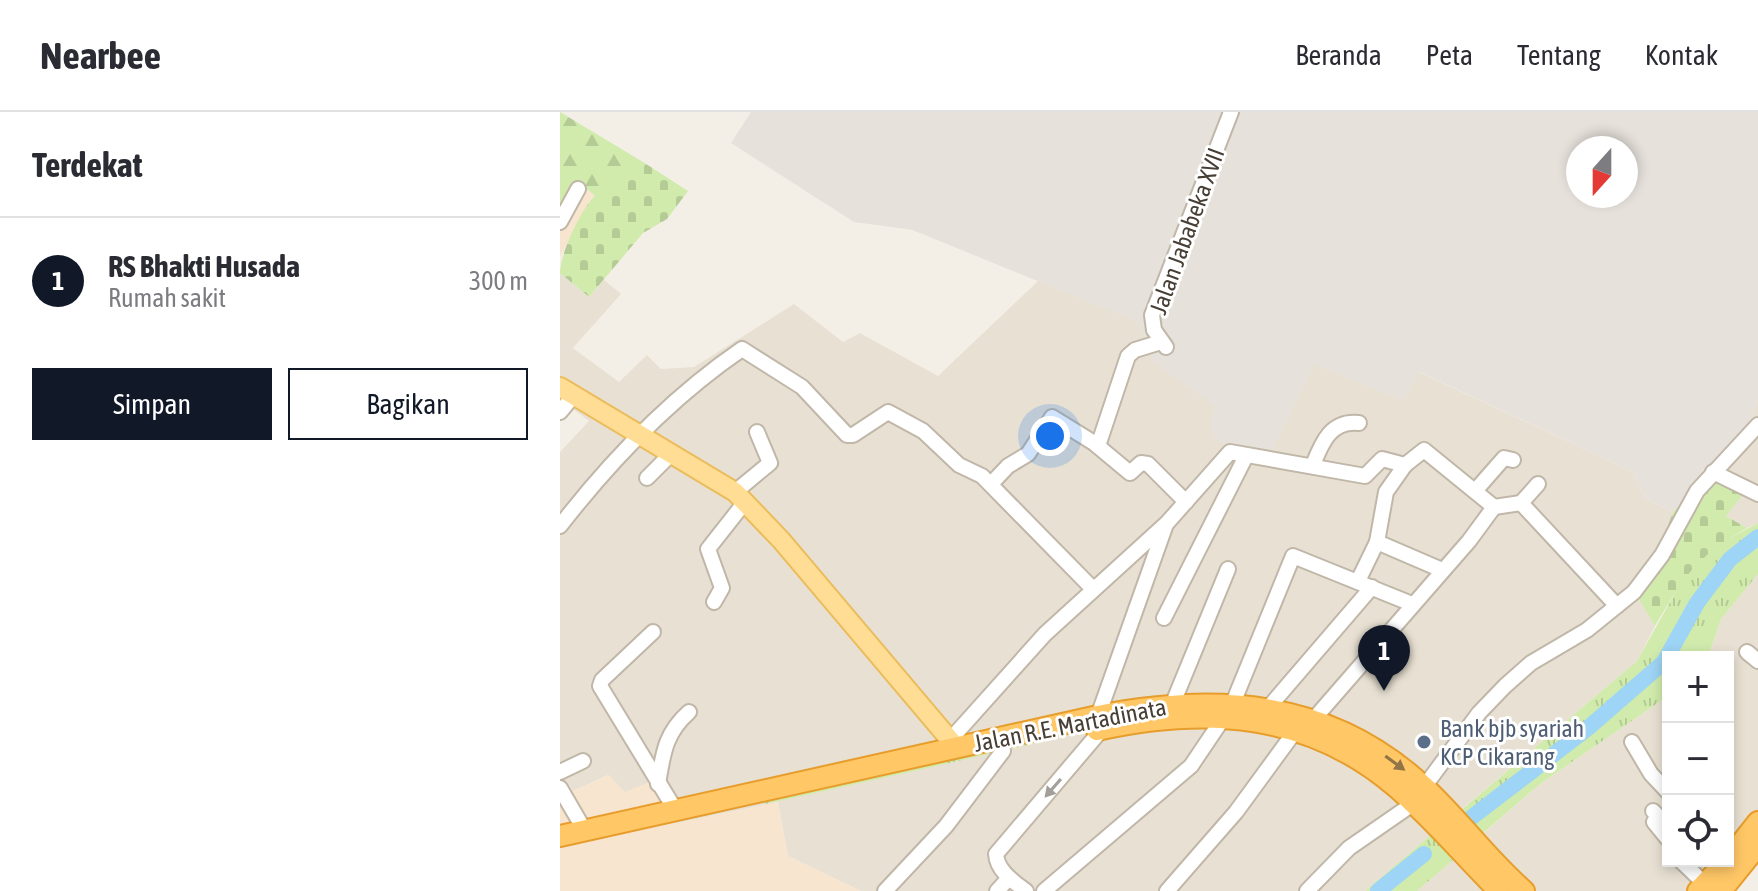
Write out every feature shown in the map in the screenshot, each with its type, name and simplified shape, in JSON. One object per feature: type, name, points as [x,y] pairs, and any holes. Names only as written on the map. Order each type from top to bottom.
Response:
[{"type":"highway","name":"Jalan R.E. Martadinata","points":[[560,849],[1003,751],[1173,703],[1228,710],[1268,722],[1305,725]]},
{"type":"highway","name":"Jalan R.E. Martadinata","points":[[560,836],[953,744],[1100,722],[1269,707],[1305,725],[1383,755],[1508,887]]},
{"type":"highway","points":[[1734,851],[1758,822]]},
{"type":"highway","points":[[1709,889],[1758,845]]},
{"type":"highway","points":[[1709,889],[1723,867]]},
{"type":"main road","points":[[567,391],[740,497],[953,744]]},
{"type":"street","name":"Jalan Jababeka XVII","points":[[1098,446],[1128,356],[1135,350],[1164,345],[1154,330],[1152,315],[1231,112]]},
{"type":"street","points":[[560,222],[578,189]]},
{"type":"street","points":[[560,526],[598,478],[690,386],[742,349],[802,387],[847,435],[853,435],[891,412],[923,431],[959,465],[991,484],[1093,589]]},
{"type":"street","points":[[560,412],[567,391]]},
{"type":"street","points":[[991,484],[1008,466],[1028,454],[1052,417],[1098,446],[1130,473],[1141,463],[1148,464],[1186,502]]},
{"type":"street","points":[[1313,465],[1330,432],[1341,423],[1359,423]]},
{"type":"street","points":[[1307,891],[1349,848],[1419,795],[1479,713],[1505,686],[1531,663],[1558,650],[1617,606],[1656,565],[1697,491],[1758,425]]},
{"type":"street","points":[[714,602],[722,588],[708,549],[740,497],[770,463],[757,432]]},
{"type":"street","points":[[1269,707],[1365,584],[1386,492],[1405,465],[1424,450],[1494,507]]},
{"type":"street","points":[[953,744],[996,685],[1093,589],[1167,523],[1230,452],[1365,476],[1383,458],[1405,465]]},
{"type":"street","points":[[647,478],[671,454]]},
{"type":"street","points":[[1164,618],[1246,456]]},
{"type":"street","points":[[1475,491],[1504,458],[1513,460]]},
{"type":"street","points":[[1713,472],[1758,494]]},
{"type":"street","points":[[1167,891],[1305,725],[1469,541],[1494,507],[1521,503],[1538,484]]},
{"type":"street","points":[[1521,503],[1617,606]]},
{"type":"street","points":[[1026,891],[1009,878],[997,863],[996,854],[1100,722],[1167,523]]},
{"type":"street","points":[[1377,542],[1442,570]]},
{"type":"street","points":[[1044,891],[1191,766],[1228,710],[1292,556],[1298,555],[1412,604]]},
{"type":"street","points":[[1173,703],[1228,569]]},
{"type":"street","points":[[653,632],[600,683],[676,811]]},
{"type":"street","points":[[658,784],[665,742],[674,726],[689,712]]},
{"type":"street","points":[[1632,742],[1651,774],[1662,786]]},
{"type":"street","points":[[885,891],[946,826],[1003,751]]},
{"type":"street","points":[[561,770],[583,761]]},
{"type":"street","points":[[560,788],[585,831]]},
{"type":"street","points":[[1653,811],[1658,816],[1654,822],[1662,833]]},
{"type":"street","points":[[1687,867],[1709,889]]},
{"type":"street","points":[[997,891],[1009,878]]},
{"type":"shaded area","points":[[751,112],[1758,112],[1758,399],[1746,431],[1673,512],[1645,499],[1633,472],[1420,372],[1403,401],[1314,364],[1271,454],[1234,450],[1215,438],[1209,425],[1215,406],[1153,362],[1138,322],[913,230],[854,222],[731,143]]},
{"type":"shaded area","points":[[1566,149],[1567,208],[1419,372],[1633,472],[1645,499],[1673,512],[1656,556],[1634,589],[1655,626],[1637,661],[1365,891],[861,891],[788,856],[778,802],[672,824],[624,792],[608,775],[573,791],[560,774],[560,452],[589,421],[560,399],[560,273],[589,297],[604,280],[621,294],[573,348],[619,382],[647,355],[661,369],[694,367],[794,304],[843,342],[860,333],[938,376],[1038,281],[913,230]]},
{"type":"shaded area","points":[[580,184],[595,196],[560,256],[560,218]]},
{"type":"shaded area","points":[[1758,399],[1758,523],[1747,528],[1726,516],[1709,473],[1746,431]]},
{"type":"shaded area","points":[[1758,574],[1758,842],[1715,891],[1417,891],[1540,784],[1662,700],[1662,867],[1734,867],[1734,651],[1710,651],[1721,619]]},
{"type":"shaded area","points":[[560,774],[573,791],[609,775],[625,792],[650,782],[673,824],[778,802],[788,856],[861,891],[560,891]]},
{"type":"green space","points":[[560,112],[643,162],[631,177],[595,196],[581,184],[560,218]]},
{"type":"green space","points":[[643,162],[688,191],[667,219],[643,233],[589,297],[560,273],[568,243],[591,200]]},
{"type":"green space","points":[[1709,473],[1744,493],[1726,516],[1747,528],[1702,559],[1655,626],[1633,589],[1656,556],[1673,512]]},
{"type":"green space","points":[[1758,523],[1758,574],[1721,619],[1710,651],[1662,651],[1662,700],[1540,784],[1474,841],[1452,817],[1439,828],[1461,853],[1417,891],[1365,891],[1438,829],[1430,819],[1375,771],[1334,746],[1290,727],[1233,716],[1200,715],[1133,722],[765,804],[761,792],[1135,710],[1192,705],[1246,706],[1299,716],[1350,737],[1401,770],[1453,817],[1637,661],[1684,577],[1708,550]]},
{"type":"waterway","points":[[1472,817],[1588,728],[1664,662],[1697,603],[1730,559],[1758,537]]},
{"type":"waterway","points":[[1378,891],[1424,854]]},
{"type":"place","name":"RS Bhakti Husada","points":[[1384,691]]},
{"type":"place","name":"Bank bjb syariah KCP Cikarang","points":[[1424,742]]}]
